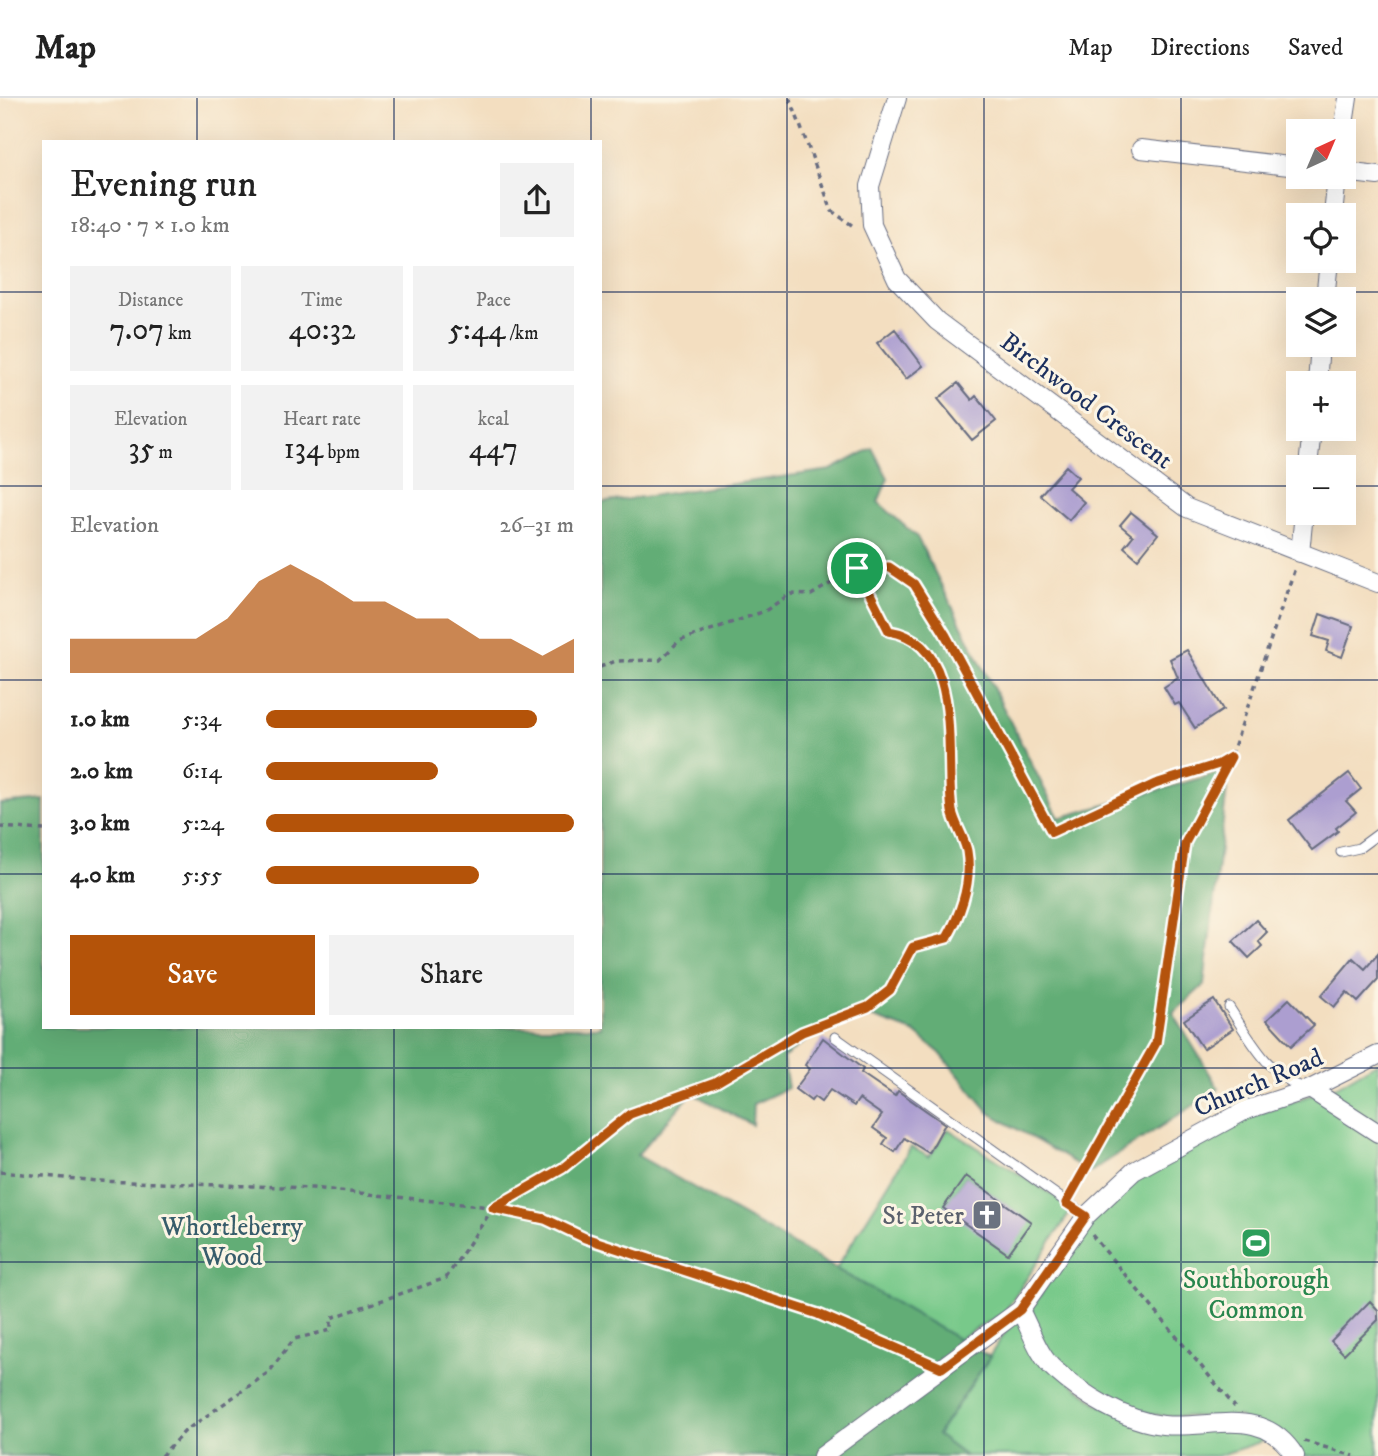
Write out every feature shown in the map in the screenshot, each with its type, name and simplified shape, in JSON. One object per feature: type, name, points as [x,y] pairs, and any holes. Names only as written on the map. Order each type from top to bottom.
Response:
[{"type":"street","name":"Birchwood Crescent","points":[[897,98],[870,186],[872,225],[897,279],[937,321],[1187,508],[1378,583]]},
{"type":"street","points":[[1345,119],[1348,98]]},
{"type":"street","points":[[1141,149],[1286,166]]},
{"type":"street","points":[[1356,173],[1378,176]]},
{"type":"street","points":[[1300,553],[1303,525]]},
{"type":"street","name":"Church Road","points":[[822,1456],[1020,1310],[1084,1219],[1112,1189],[1156,1157],[1246,1110],[1310,1089],[1378,1055]]},
{"type":"street","points":[[1310,1089],[1378,1133]]},
{"type":"street","points":[[1020,1310],[1052,1368],[1100,1405],[1162,1425],[1247,1422],[1299,1448]]},
{"type":"lane","points":[[1341,852],[1359,848],[1378,834]]},
{"type":"lane","points":[[1229,1007],[1266,1059],[1284,1078],[1310,1089]]},
{"type":"lane","points":[[835,1037],[1066,1203],[1084,1219]]},
{"type":"path","points":[[790,98],[832,211],[878,242]]},
{"type":"path","points":[[1066,1203],[1156,1043],[1185,843],[1231,757],[1300,553]]},
{"type":"path","points":[[602,666],[616,661],[660,660],[679,641],[765,611],[790,594],[811,595],[857,568],[889,567],[914,584],[945,634],[1052,832],[1155,784],[1219,764],[1231,757]]},
{"type":"path","points":[[161,1456],[185,1431],[269,1373],[294,1339],[331,1330],[331,1318],[446,1278],[493,1208],[563,1168],[630,1114],[715,1083],[802,1032],[868,1007],[890,990],[913,947],[947,938],[962,911],[967,852],[953,813],[946,702],[940,677],[928,652],[904,633],[889,631],[857,568]]},
{"type":"path","points":[[0,827],[42,830]]},
{"type":"path","points":[[0,1172],[111,1181],[312,1188],[493,1208],[545,1219],[585,1238],[818,1314],[942,1368]]},
{"type":"path","points":[[1084,1219],[1247,1422]]},
{"type":"path","points":[[1299,1448],[1354,1456]]},
{"type":"green space","name":"Whortleberry Wood","points":[[872,448],[888,478],[878,502],[917,537],[1059,818],[1229,770],[1204,985],[1173,1013],[1219,1089],[1090,1172],[990,1113],[940,1053],[914,1032],[854,1011],[842,1013],[783,1058],[788,1088],[753,1104],[752,1125],[692,1093],[637,1155],[990,1357],[937,1435],[965,1456],[0,1456],[0,804],[42,800],[42,1029],[602,1029],[602,503],[831,470]]},
{"type":"green space","name":"Southborough Common","points":[[1378,1062],[1378,1456],[1300,1456],[1239,1417],[1164,1416],[1123,1408],[1104,1400],[1049,1357],[1033,1328],[1033,1306],[1085,1227],[1125,1183],[1237,1121],[1337,1086]]},
{"type":"green space","points":[[948,1129],[1073,1208],[1004,1313],[958,1339],[836,1269],[911,1147],[929,1157]],"holes":[[[966,1176],[1030,1222],[944,1208]]]},
{"type":"green space","points":[[1020,1310],[1052,1368],[1100,1405],[1165,1425],[1279,1436],[1217,1456],[965,1456],[937,1436]]},
{"type":"building","points":[[895,329],[923,366],[906,379],[877,343]]},
{"type":"building","points":[[958,383],[972,400],[976,396],[996,421],[972,440],[938,399]]},
{"type":"building","points":[[1066,466],[1078,477],[1068,488],[1084,502],[1069,520],[1040,495]]},
{"type":"building","points":[[1131,512],[1158,534],[1138,559],[1124,547],[1133,536],[1120,525]]},
{"type":"building","points":[[1320,614],[1353,626],[1342,657],[1326,651],[1329,641],[1313,636]]},
{"type":"building","points":[[1187,650],[1223,710],[1195,728],[1179,703],[1175,705],[1164,687],[1178,678],[1170,659]]},
{"type":"building","points":[[1349,773],[1361,789],[1346,801],[1356,812],[1336,828],[1338,831],[1312,850],[1289,820]]},
{"type":"building","points":[[1256,920],[1267,932],[1258,941],[1262,946],[1249,958],[1233,941]]},
{"type":"building","points":[[1378,954],[1378,980],[1358,1002],[1347,992],[1334,1007],[1321,996],[1353,958],[1365,969]]},
{"type":"building","points":[[1289,999],[1314,1025],[1291,1046],[1267,1020]]},
{"type":"building","points":[[1214,1000],[1233,1029],[1203,1049],[1184,1020]]},
{"type":"building","points":[[823,1038],[863,1069],[861,1073],[895,1096],[898,1091],[945,1124],[929,1153],[904,1138],[895,1152],[883,1144],[887,1138],[873,1128],[882,1115],[859,1099],[854,1106],[830,1090],[821,1102],[814,1097],[811,1101],[795,1089],[810,1069],[805,1065]]},
{"type":"building","name":"St Peter","points":[[966,1176],[1031,1222],[1008,1254],[943,1208]]},
{"type":"building","points":[[1370,1301],[1378,1310],[1378,1320],[1344,1354],[1331,1341]]},
{"type":"place","name":"St Peter","points":[[987,1215]]},
{"type":"place","name":"Southborough Common","points":[[1256,1243]]},
{"type":"route","points":[[889,567],[914,584],[945,634],[1041,818],[1052,832],[1155,784],[1219,764],[1231,757],[1185,843],[1156,1043],[1066,1203],[1086,1216],[1020,1310],[942,1368],[818,1314],[585,1238],[545,1219],[493,1208],[563,1168],[630,1114],[715,1083],[802,1032],[868,1007],[890,990],[913,947],[947,938],[962,911],[967,852],[953,813],[946,702],[940,677],[928,652],[904,633],[889,631],[857,568],[889,567]]}]
